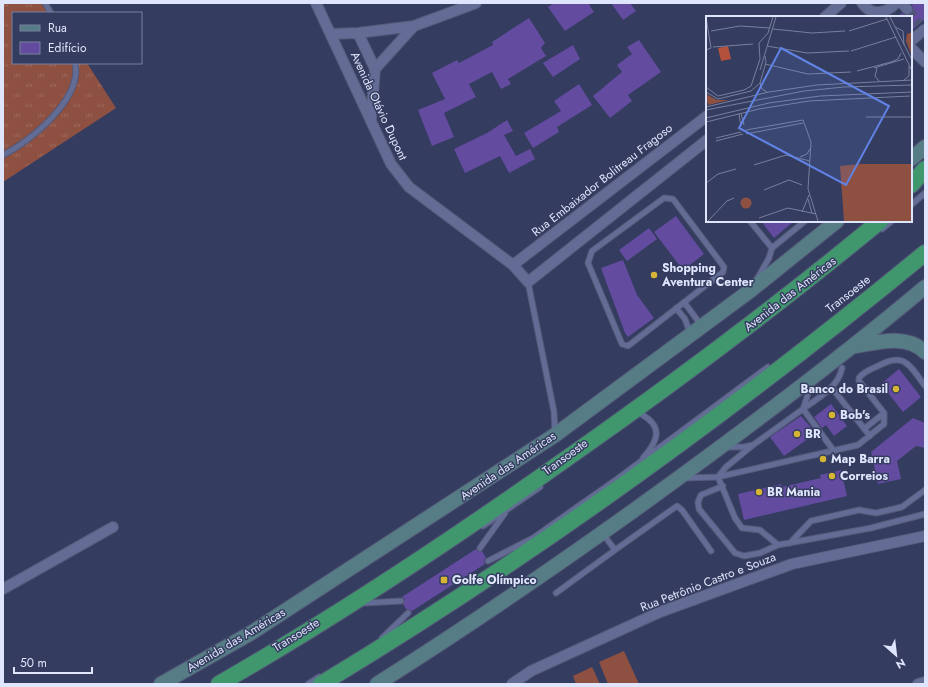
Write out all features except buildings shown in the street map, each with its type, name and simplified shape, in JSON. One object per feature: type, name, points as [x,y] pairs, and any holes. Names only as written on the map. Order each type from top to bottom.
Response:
[{"type":"highway","points":[[912,184],[925,169]]},
{"type":"highway","points":[[912,194],[925,184]]},
{"type":"highway","name":"Avenida das Américas","points":[[219,684],[268,656],[500,506],[730,340],[880,226]]},
{"type":"highway","points":[[324,678],[454,601],[626,483],[801,353],[925,253]]},
{"type":"main road","points":[[912,158],[925,147]]},
{"type":"main road","name":"Avenida das Américas","points":[[161,684],[257,629],[555,435],[696,329],[751,290],[836,222]]},
{"type":"main road","points":[[377,684],[472,623],[723,447],[855,346],[925,287]]},
{"type":"main road","points":[[855,346],[883,341],[906,342],[914,344],[925,352]]},
{"type":"street","name":"Avenida Otávio Dupont","points":[[316,3],[370,122],[391,164],[409,187],[513,265],[528,282]]},
{"type":"street","points":[[331,34],[358,33],[414,26],[476,3]]},
{"type":"street","points":[[826,16],[841,3]]},
{"type":"street","points":[[862,3],[876,13]]},
{"type":"street","points":[[866,16],[888,10],[896,3]]},
{"type":"street","points":[[375,69],[414,26]]},
{"type":"street","points":[[912,40],[923,28]]},
{"type":"street","points":[[358,33],[375,69],[370,122]]},
{"type":"street","points":[[912,49],[925,62]]},
{"type":"street","name":"Rua Embaixador Bolitreau Fragoso","points":[[513,265],[706,117]]},
{"type":"street","points":[[528,282],[706,141]]},
{"type":"street","points":[[3,589],[113,527]]},
{"type":"street","name":"Rua Petrônio Castro e Souza","points":[[512,684],[531,671],[660,612],[792,564],[925,536]]},
{"type":"street","points":[[918,684],[925,682]]},
{"type":"lane","points":[[45,3],[50,12]]},
{"type":"lane","points":[[3,155],[31,139],[66,100],[74,84],[75,64]]},
{"type":"lane","points":[[912,204],[925,193]]},
{"type":"lane","points":[[664,198],[673,199],[724,268],[724,272],[676,308],[628,346],[622,344],[588,263],[592,251],[664,198]]},
{"type":"lane","points":[[751,222],[772,248]]},
{"type":"lane","points":[[751,290],[769,258],[772,248],[804,222]]},
{"type":"lane","points":[[880,226],[890,222]]},
{"type":"lane","name":"Transoeste","points":[[843,311],[925,245]]},
{"type":"lane","points":[[666,395],[855,250]]},
{"type":"lane","points":[[528,282],[554,412],[555,435]]},
{"type":"lane","points":[[684,302],[696,329]]},
{"type":"lane","points":[[676,308],[696,329]]},
{"type":"lane","points":[[678,478],[718,477],[858,445],[884,424],[884,413],[858,381],[861,375],[887,361],[899,359],[906,361],[925,386]]},
{"type":"lane","points":[[487,569],[637,465],[773,364]]},
{"type":"lane","points":[[718,477],[726,467],[753,445],[832,388],[840,378],[842,368]]},
{"type":"lane","points":[[803,409],[814,378]]},
{"type":"lane","points":[[832,388],[870,436]]},
{"type":"lane","points":[[803,409],[834,451]]},
{"type":"lane","points":[[635,419],[647,410]]},
{"type":"lane","points":[[864,429],[884,413]]},
{"type":"lane","points":[[637,465],[651,448],[657,434],[651,420],[641,414]]},
{"type":"lane","points":[[723,447],[744,447],[753,445]]},
{"type":"lane","points":[[718,477],[735,518],[742,528],[760,530],[778,545]]},
{"type":"lane","name":"Transoeste","points":[[481,528],[545,483]]},
{"type":"lane","points":[[723,486],[701,495],[698,502],[699,509],[726,544],[735,553],[744,556],[760,554],[778,545],[871,528],[925,514]]},
{"type":"lane","points":[[790,543],[811,521],[859,510],[876,513],[902,507],[925,490]]},
{"type":"lane","points":[[556,593],[677,506],[682,510],[711,551]]},
{"type":"lane","points":[[480,548],[507,511]]},
{"type":"lane","points":[[602,533],[615,550]]},
{"type":"lane","points":[[488,561],[533,538]]},
{"type":"lane","points":[[360,607],[378,595]]},
{"type":"lane","points":[[365,603],[401,601]]},
{"type":"lane","points":[[382,638],[408,612]]},
{"type":"lane","points":[[333,669],[408,621]]},
{"type":"lane","points":[[308,684],[324,678]]},
{"type":"green space","points":[[3,3],[48,3],[53,12],[12,12],[12,64],[88,64],[116,108],[3,182]]},
{"type":"green space","points":[[624,651],[639,684],[608,684],[599,662]]},
{"type":"green space","points":[[592,667],[600,684],[576,684],[573,676]]},
{"type":"tunnel","points":[[907,9],[919,24]]},
{"type":"place","name":"Shopping Aventura Center","points":[[654,275]]},
{"type":"place","name":"Banco do Brasil","points":[[896,389]]},
{"type":"place","name":"Bob's","points":[[832,415]]},
{"type":"place","name":"BR","points":[[797,434]]},
{"type":"place","name":"Map Barra","points":[[823,459]]},
{"type":"place","name":"Correios","points":[[832,476]]},
{"type":"place","name":"BR Mania","points":[[759,492]]},
{"type":"place","name":"Golfe Olímpico","points":[[444,580]]}]
